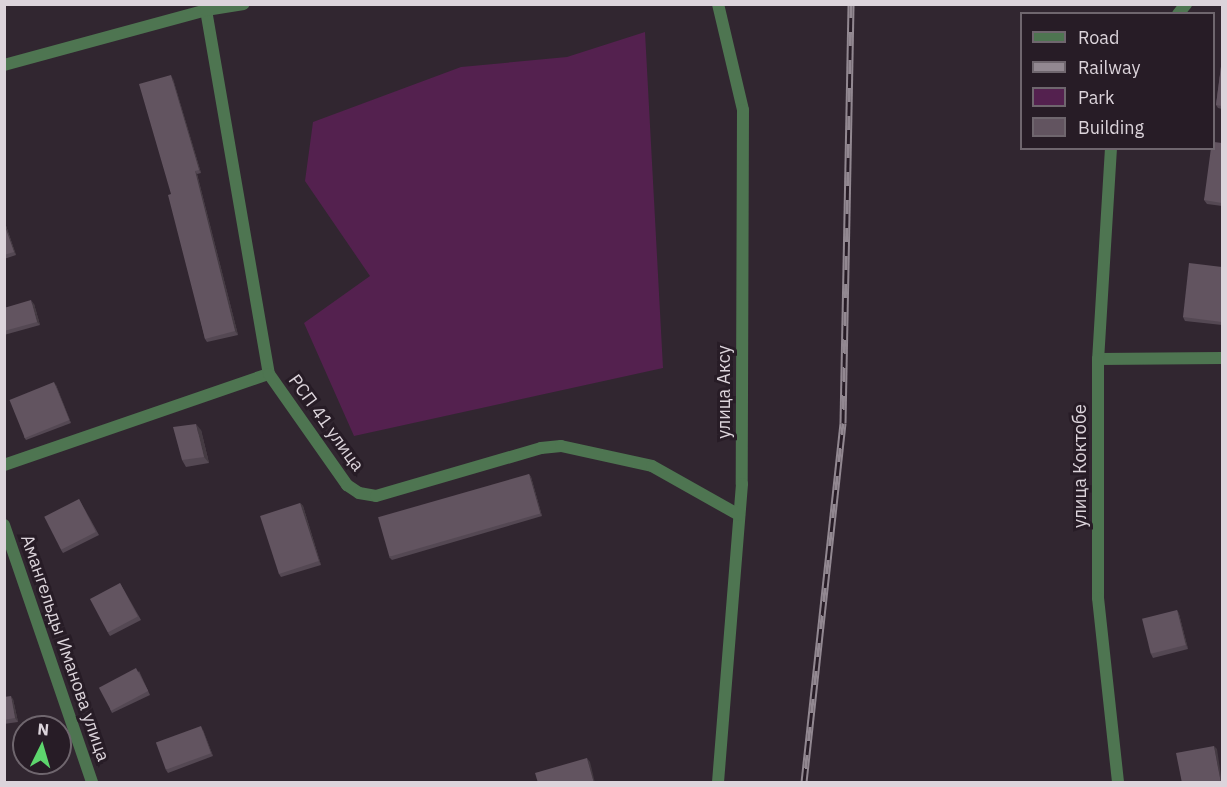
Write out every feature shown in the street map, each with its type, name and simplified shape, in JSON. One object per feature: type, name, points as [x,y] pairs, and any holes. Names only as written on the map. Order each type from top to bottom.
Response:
[{"type":"street","points":[[4,65],[206,10],[244,4]]},
{"type":"street","name":"улица Аксу","points":[[717,4],[742,110],[739,515],[718,783]]},
{"type":"street","name":"РСП 41 улица","points":[[206,10],[269,374],[347,485],[359,493],[376,496],[541,448],[561,446],[652,466],[739,515]]},
{"type":"street","name":"улица Коктобе","points":[[1111,150],[1098,359],[1098,598],[1118,783]]},
{"type":"street","points":[[1098,359],[1222,358]]},
{"type":"street","points":[[4,465],[269,374]]},
{"type":"street","name":"Амангельды Иманова улица","points":[[4,525],[92,783]]},
{"type":"green space","points":[[645,32],[663,368],[354,436],[304,323],[370,276],[305,181],[313,122],[461,67],[567,57]]},
{"type":"building","points":[[1222,59],[1222,106],[1216,105]]},
{"type":"building","points":[[171,75],[199,170],[195,171],[235,331],[205,339],[168,195],[171,194],[139,84]]},
{"type":"building","points":[[1215,142],[1222,143],[1222,203],[1204,200],[1211,150],[1215,150]]},
{"type":"building","points":[[4,224],[14,252],[4,255]]},
{"type":"building","points":[[1189,263],[1222,267],[1222,322],[1183,317]]},
{"type":"building","points":[[31,300],[37,322],[4,331],[4,308]]},
{"type":"building","points":[[54,382],[69,420],[25,438],[9,400]]},
{"type":"building","points":[[196,424],[204,457],[182,460],[173,427]]},
{"type":"building","points":[[529,474],[540,513],[389,557],[378,517]]},
{"type":"building","points":[[79,499],[96,532],[61,550],[44,517]]},
{"type":"building","points":[[300,503],[319,561],[279,574],[260,516]]},
{"type":"building","points":[[120,583],[138,617],[108,633],[90,599]]},
{"type":"building","points":[[1177,610],[1186,645],[1151,654],[1142,619]]},
{"type":"building","points":[[136,668],[148,691],[111,711],[99,688]]},
{"type":"building","points":[[11,696],[14,715],[12,715],[12,719],[4,720],[4,697]]},
{"type":"building","points":[[201,726],[211,753],[166,770],[156,742]]},
{"type":"building","points":[[1214,746],[1221,783],[1182,783],[1176,753]]},
{"type":"building","points":[[587,758],[594,783],[538,783],[535,773]]},
{"type":"railway","points":[[804,782],[843,423],[851,4]]}]
